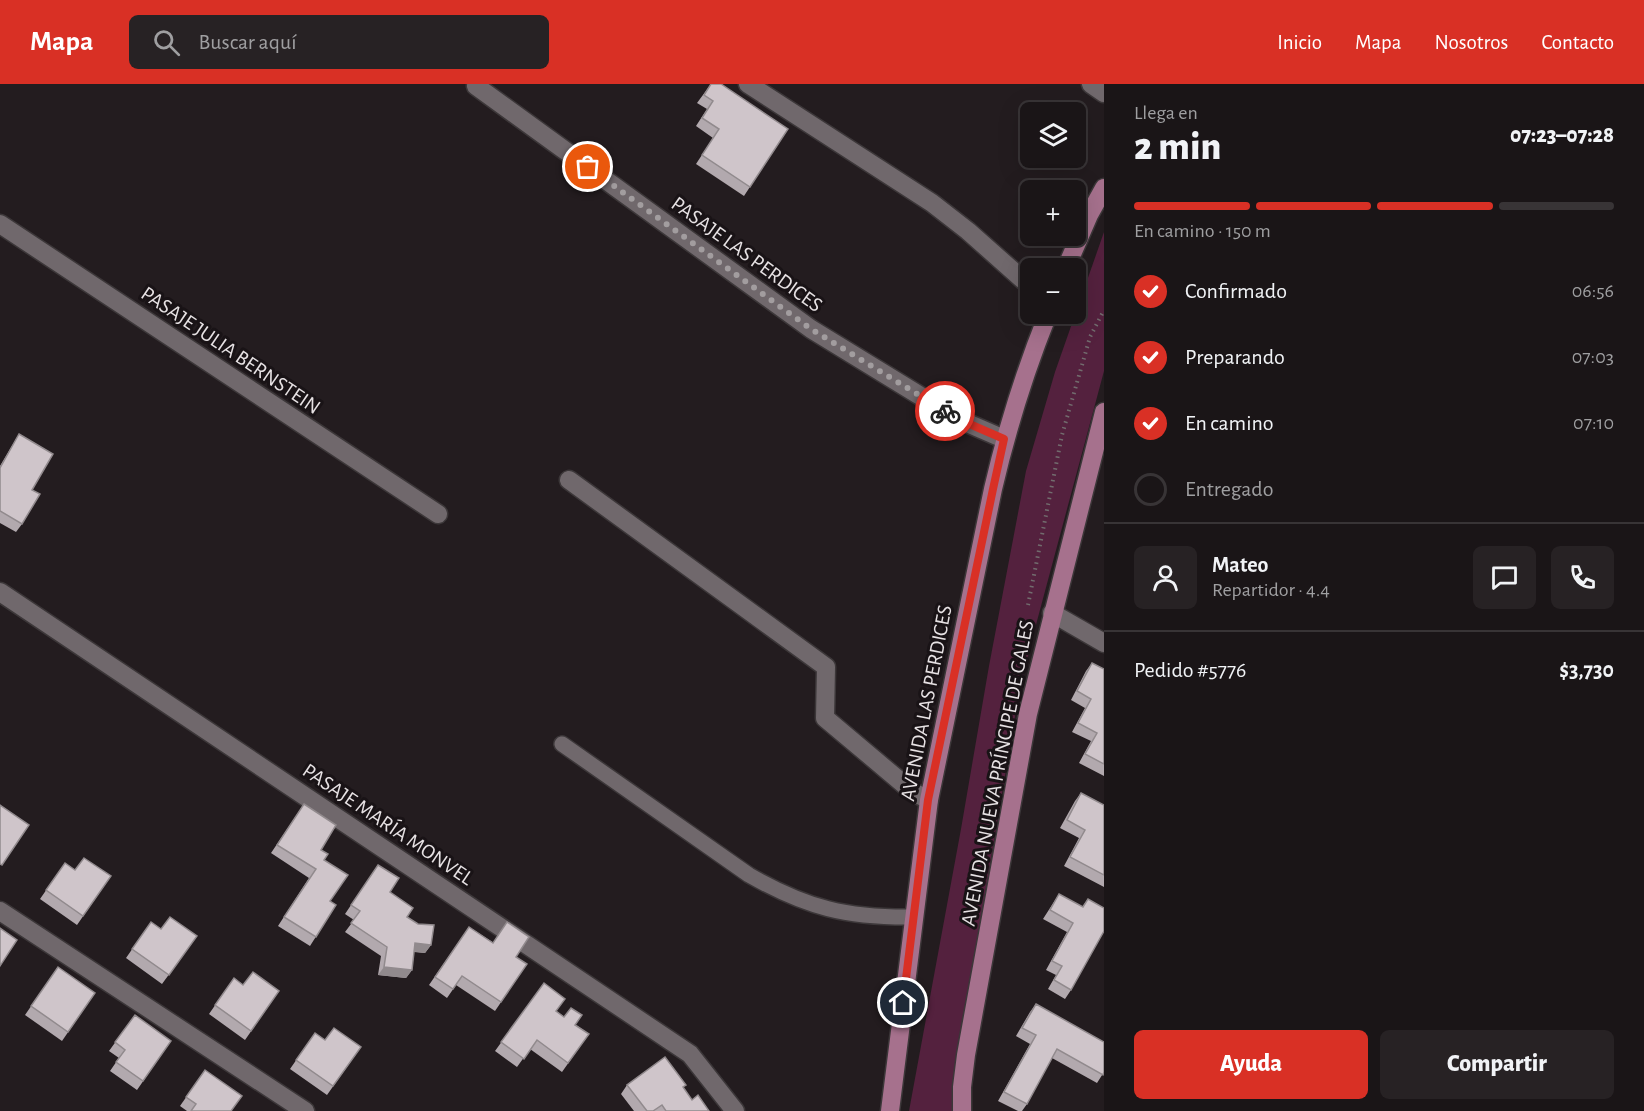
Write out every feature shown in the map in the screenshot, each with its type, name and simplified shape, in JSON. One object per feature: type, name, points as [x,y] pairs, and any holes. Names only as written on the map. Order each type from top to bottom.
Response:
[{"type":"main road","points":[[1070,258],[1089,215],[1104,188]]},
{"type":"main road","name":"AVENIDA LAS PERDICES","points":[[890,1111],[928,800],[1004,439],[1028,364],[1044,324]]},
{"type":"main road","name":"AVENIDA NUEVA PRÍNCIPE DE GALES","points":[[962,1111],[966,1055],[1026,726],[1052,613],[1104,412]]},
{"type":"street","points":[[748,84],[932,203],[1020,277]]},
{"type":"street","points":[[1091,84],[1104,93]]},
{"type":"street","name":"PASAJE LAS PERDICES","points":[[476,86],[811,329],[958,419],[1004,439]]},
{"type":"street","name":"PASAJE JULIA BERNSTEIN","points":[[0,224],[438,514]]},
{"type":"street","points":[[569,480],[826,667],[825,718],[913,792],[928,800]]},
{"type":"street","name":"PASAJE MARÍA MONVEL","points":[[0,592],[690,1054],[735,1111]]},
{"type":"street","points":[[1052,613],[1104,644]]},
{"type":"street","points":[[0,911],[305,1111]]},
{"type":"lane","points":[[562,744],[749,875],[773,889],[816,906],[852,915],[914,917]]},
{"type":"shaded area","points":[[1104,232],[1104,371],[1020,687],[957,1059],[954,1111],[909,1111],[1026,471],[1072,324],[1086,324],[1086,283]]},
{"type":"building","points":[[711,84],[721,84],[788,129],[750,187],[702,155],[719,129],[702,118],[713,101],[704,95]]},
{"type":"building","points":[[19,434],[53,454],[32,490],[40,494],[22,524],[0,511],[0,468]]},
{"type":"building","points":[[1092,663],[1104,669],[1104,764],[1085,754],[1097,733],[1078,723],[1091,699],[1077,691]]},
{"type":"building","points":[[1081,793],[1104,805],[1104,875],[1070,857],[1085,830],[1067,820]]},
{"type":"building","points":[[304,804],[336,825],[321,850],[328,854],[324,860],[348,875],[330,901],[336,905],[316,937],[284,917],[316,869],[277,845]]},
{"type":"building","points":[[0,805],[29,825],[2,865],[0,864]]},
{"type":"building","points":[[84,858],[111,876],[83,916],[46,890],[65,863],[75,870]]},
{"type":"building","points":[[378,865],[399,878],[390,892],[413,908],[407,917],[418,924],[434,925],[431,945],[415,943],[412,970],[384,967],[387,947],[351,923],[360,911],[351,905]]},
{"type":"building","points":[[1059,894],[1083,907],[1088,899],[1104,908],[1104,931],[1071,990],[1054,980],[1062,966],[1052,961],[1073,923],[1050,910]]},
{"type":"building","points":[[170,917],[197,936],[169,975],[132,949],[151,922],[161,929]]},
{"type":"building","points":[[507,922],[529,937],[516,957],[527,964],[501,1002],[462,976],[453,989],[435,977],[469,927],[493,943]]},
{"type":"building","points":[[0,928],[17,940],[0,966]]},
{"type":"building","points":[[58,967],[95,993],[68,1032],[31,1006]]},
{"type":"building","points":[[253,972],[279,991],[251,1031],[215,1005],[234,978],[243,985]]},
{"type":"building","points":[[544,983],[565,999],[556,1011],[564,1017],[571,1008],[582,1015],[575,1025],[589,1034],[568,1063],[537,1040],[524,1059],[501,1042]]},
{"type":"building","points":[[1036,1004],[1104,1042],[1104,1072],[1103,1075],[1057,1049],[1027,1104],[1004,1092],[1036,1035],[1022,1028]]},
{"type":"building","points":[[135,1015],[171,1041],[143,1081],[116,1062],[125,1050],[115,1042]]},
{"type":"building","points":[[334,1028],[361,1047],[333,1086],[296,1060],[315,1033],[325,1040]]},
{"type":"building","points":[[665,1057],[686,1085],[683,1087],[692,1100],[698,1095],[709,1111],[666,1111],[662,1105],[653,1111],[647,1111],[627,1085]]},
{"type":"building","points":[[205,1070],[242,1096],[231,1111],[191,1111],[196,1104],[186,1097]]},
{"type":"way so far","points":[[588,167],[811,329],[945,411]]},
{"type":"route","points":[[903,1003],[928,800],[1004,439],[945,411]]}]
